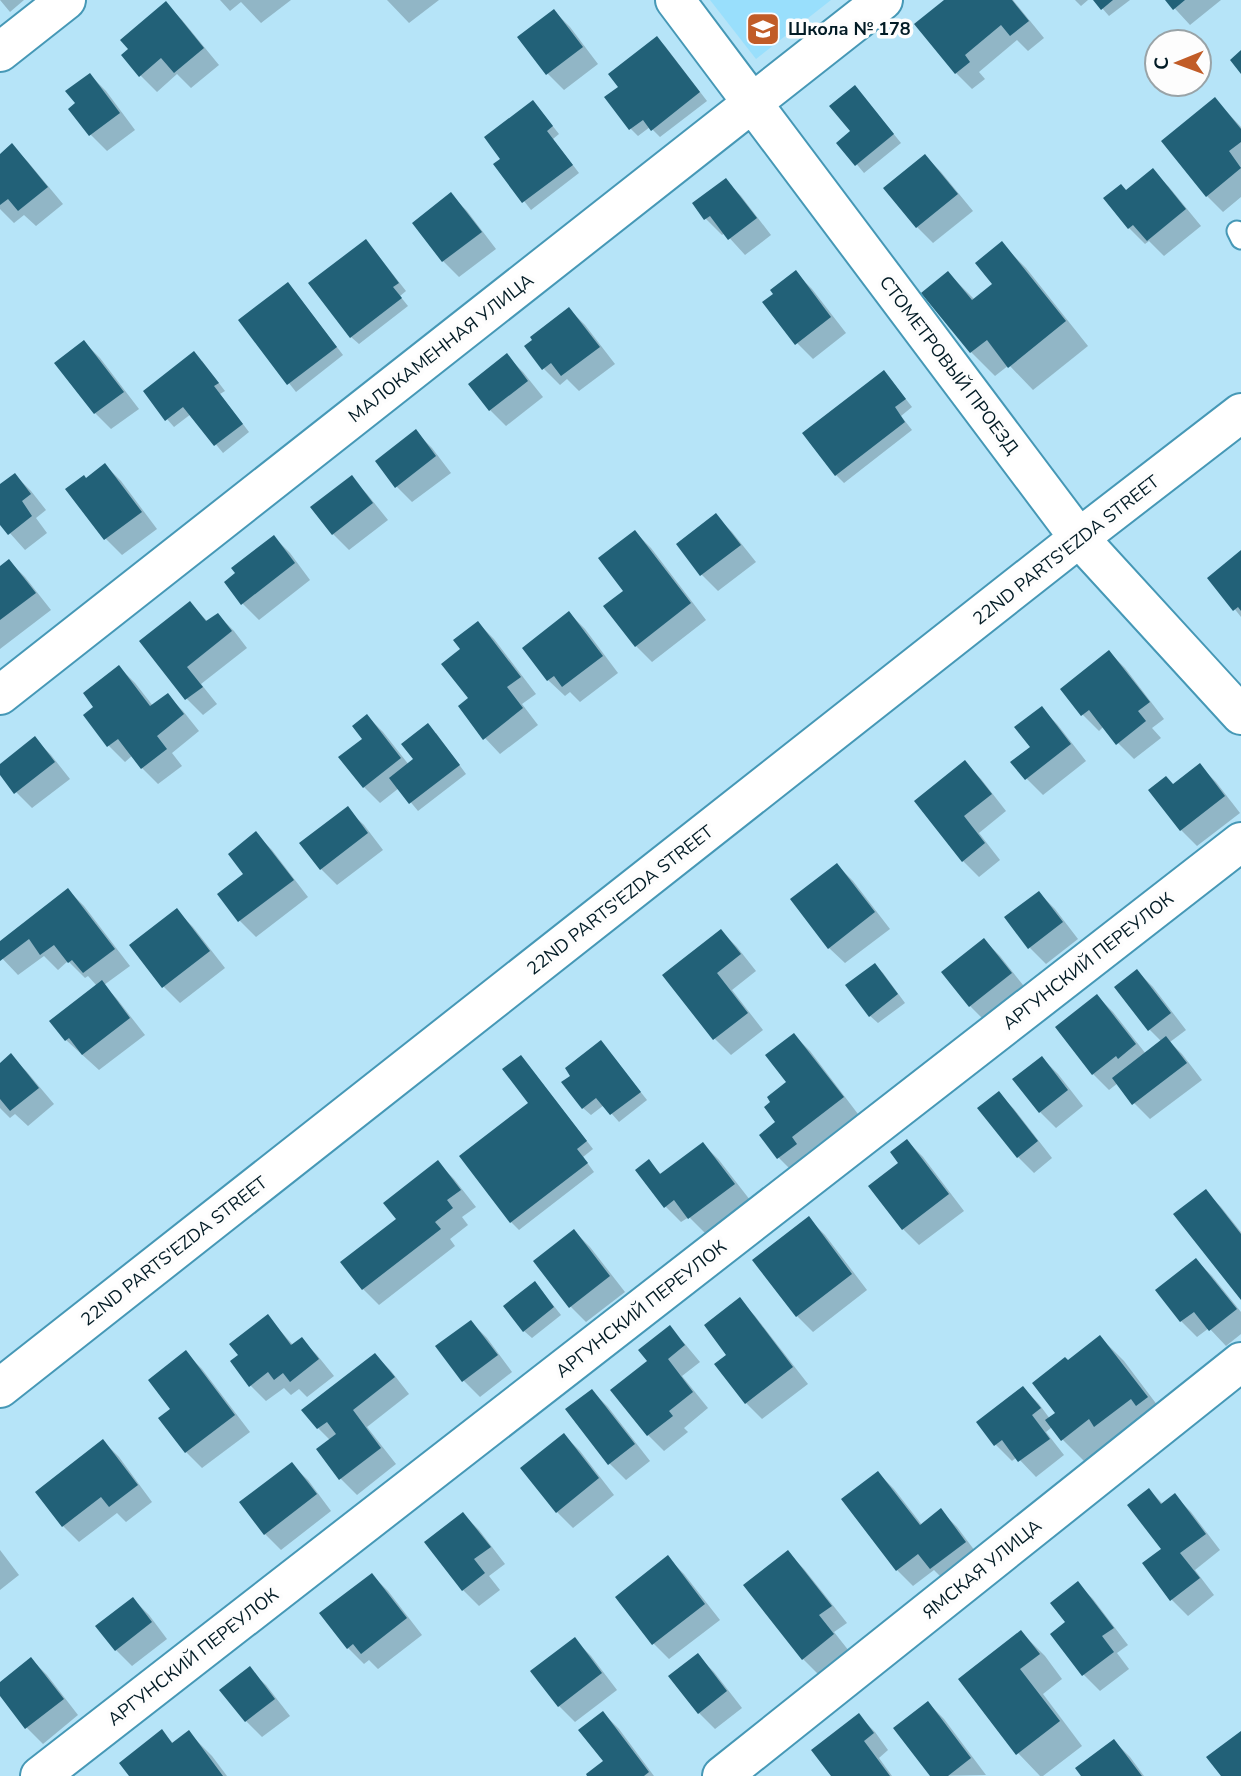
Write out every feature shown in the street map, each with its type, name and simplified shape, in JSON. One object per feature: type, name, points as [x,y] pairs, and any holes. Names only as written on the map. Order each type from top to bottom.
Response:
[{"type":"street","points":[[0,52],[66,0]]},
{"type":"street","name":"СТОМЕТРОВЫЙ ПРОЕЗД","points":[[675,0],[1079,538],[1241,715]]},
{"type":"street","name":"МАЛОКАМЕННАЯ УЛИЦА","points":[[0,695],[883,0]]},
{"type":"street","name":"22ND PARTS'EZDA STREET","points":[[0,1388],[1079,538],[1241,414]]},
{"type":"street","name":"АРГУНСКИЙ ПЕРЕУЛОК","points":[[40,1776],[1241,842]]},
{"type":"street","name":"ЯМСКАЯ УЛИЦА","points":[[722,1776],[1241,1363]]},
{"type":"shaded area","name":"Школа № 178","points":[[710,0],[831,0],[756,59]]},
{"type":"building","points":[[944,0],[1012,0],[1029,21],[1010,36],[1001,25],[965,55],[970,62],[955,74],[914,24]]},
{"type":"building","points":[[1093,0],[1113,0],[1101,10]]},
{"type":"building","points":[[1165,0],[1185,0],[1173,10]]},
{"type":"building","points":[[166,1],[204,48],[174,73],[161,58],[139,77],[121,55],[128,49],[120,40]]},
{"type":"building","points":[[554,9],[583,47],[546,75],[517,37]]},
{"type":"building","points":[[657,36],[700,92],[651,131],[643,120],[629,130],[604,97],[618,87],[608,74]]},
{"type":"building","points":[[1241,50],[1241,74],[1230,60]]},
{"type":"building","points":[[90,73],[120,113],[89,136],[68,109],[75,103],[65,91]]},
{"type":"building","points":[[855,85],[894,134],[855,166],[836,143],[850,131],[829,106]]},
{"type":"building","points":[[1215,97],[1241,129],[1241,142],[1229,151],[1241,168],[1206,197],[1161,141]]},
{"type":"building","points":[[533,100],[553,126],[547,131],[573,165],[522,203],[493,164],[500,159],[484,137]]},
{"type":"building","points":[[12,143],[48,187],[18,211],[8,199],[0,205],[0,154]]},
{"type":"building","points":[[925,154],[958,194],[916,228],[883,188]]},
{"type":"building","points":[[1153,168],[1186,209],[1147,241],[1133,225],[1128,229],[1103,198],[1121,184],[1126,190]]},
{"type":"building","points":[[726,178],[757,218],[728,240],[710,216],[704,220],[692,203]]},
{"type":"building","points":[[451,192],[482,232],[442,262],[412,223]]},
{"type":"building","points":[[366,239],[399,283],[393,287],[402,298],[350,338],[308,283]]},
{"type":"building","points":[[1002,241],[1066,321],[1008,368],[987,340],[970,353],[921,293],[948,271],[972,300],[992,284],[975,263]]},
{"type":"building","points":[[796,270],[831,317],[795,345],[762,302],[773,294],[770,290]]},
{"type":"building","points":[[288,282],[337,347],[287,385],[238,320]]},
{"type":"building","points":[[569,307],[600,347],[561,376],[551,363],[542,370],[524,346],[532,340],[530,337]]},
{"type":"building","points":[[84,340],[124,392],[94,414],[54,363]]},
{"type":"building","points":[[194,351],[219,383],[214,386],[243,424],[214,446],[183,407],[165,421],[143,391]]},
{"type":"building","points":[[507,353],[528,381],[489,411],[468,384]]},
{"type":"building","points":[[884,370],[906,399],[895,407],[905,422],[835,476],[802,433]]},
{"type":"building","points":[[416,429],[436,456],[395,488],[375,461]]},
{"type":"building","points":[[105,463],[142,512],[104,540],[65,489],[84,475],[86,478]]},
{"type":"building","points":[[15,473],[31,494],[22,501],[32,516],[8,535],[0,525],[0,484]]},
{"type":"building","points":[[352,475],[373,503],[332,535],[310,507]]},
{"type":"building","points":[[716,513],[741,545],[700,576],[676,544]]},
{"type":"building","points":[[635,530],[691,603],[635,647],[603,606],[623,591],[598,558]]},
{"type":"building","points":[[274,535],[295,563],[241,605],[224,582],[235,573],[231,568]]},
{"type":"building","points":[[1241,550],[1241,611],[1238,607],[1233,611],[1207,578]]},
{"type":"building","points":[[9,559],[36,593],[0,620],[0,566]]},
{"type":"building","points":[[190,601],[206,621],[218,613],[232,631],[187,667],[203,687],[185,700],[139,641]]},
{"type":"building","points":[[569,611],[603,656],[562,687],[554,676],[547,681],[522,648]]},
{"type":"building","points":[[478,621],[521,677],[507,687],[523,708],[483,740],[458,706],[468,698],[441,664],[460,649],[453,640]]},
{"type":"building","points":[[1109,650],[1150,702],[1138,711],[1146,721],[1116,745],[1089,710],[1081,716],[1060,689]]},
{"type":"building","points":[[119,665],[150,706],[168,693],[184,714],[157,736],[167,749],[141,769],[118,739],[107,747],[83,715],[93,707],[83,693]]},
{"type":"building","points":[[1042,706],[1071,744],[1025,780],[1010,762],[1030,747],[1014,727]]},
{"type":"building","points":[[367,714],[401,758],[363,788],[338,757],[362,739],[352,726]]},
{"type":"building","points":[[428,723],[460,765],[409,804],[389,778],[413,759],[401,744]]},
{"type":"building","points":[[35,736],[55,762],[14,794],[0,775],[0,764]]},
{"type":"building","points":[[965,760],[992,794],[964,816],[985,843],[962,862],[914,801]]},
{"type":"building","points":[[1200,763],[1225,796],[1180,831],[1148,790],[1166,776],[1173,784]]},
{"type":"building","points":[[348,806],[368,833],[320,870],[299,843]]},
{"type":"building","points":[[256,831],[294,880],[238,922],[217,894],[243,874],[228,854]]},
{"type":"building","points":[[837,863],[875,912],[828,949],[790,899]]},
{"type":"building","points":[[68,888],[115,949],[83,973],[72,960],[68,963],[54,945],[40,955],[29,939],[0,961],[0,941]]},
{"type":"building","points":[[1039,891],[1063,922],[1028,949],[1004,917]]},
{"type":"building","points":[[177,908],[210,951],[162,988],[129,945]]},
{"type":"building","points":[[721,929],[741,954],[717,973],[748,1013],[713,1040],[662,975]]},
{"type":"building","points":[[984,938],[1012,973],[969,1007],[941,972]]},
{"type":"building","points":[[875,963],[898,994],[869,1017],[845,985]]},
{"type":"building","points":[[1137,969],[1171,1013],[1148,1031],[1114,987]]},
{"type":"building","points":[[102,980],[130,1018],[82,1055],[69,1038],[65,1041],[49,1021]]},
{"type":"building","points":[[1097,994],[1136,1044],[1092,1075],[1055,1027]]},
{"type":"building","points":[[794,1033],[844,1097],[792,1137],[797,1144],[777,1159],[759,1135],[775,1122],[764,1107],[770,1102],[767,1097],[786,1082],[765,1055]]},
{"type":"building","points":[[1166,1036],[1187,1063],[1132,1105],[1112,1078]]},
{"type":"building","points":[[601,1040],[641,1092],[610,1115],[596,1098],[582,1109],[561,1082],[570,1076],[565,1068]]},
{"type":"building","points":[[11,1053],[39,1088],[10,1111],[0,1099],[0,1063]]},
{"type":"building","points":[[521,1055],[587,1141],[577,1149],[588,1163],[510,1223],[459,1156],[528,1103],[502,1069]]},
{"type":"building","points":[[1042,1056],[1068,1090],[1039,1113],[1012,1079]]},
{"type":"building","points":[[999,1091],[1038,1141],[1017,1158],[977,1108]]},
{"type":"building","points":[[907,1139],[949,1194],[902,1230],[868,1186],[898,1163],[890,1152]]},
{"type":"building","points":[[703,1142],[735,1184],[688,1219],[674,1200],[664,1208],[635,1170],[649,1159],[660,1174]]},
{"type":"building","points":[[438,1160],[461,1190],[447,1200],[453,1208],[435,1222],[441,1229],[362,1290],[340,1262],[396,1219],[383,1203]]},
{"type":"building","points":[[1206,1189],[1241,1234],[1241,1300],[1173,1214]]},
{"type":"building","points":[[809,1216],[852,1274],[796,1317],[752,1260]]},
{"type":"building","points":[[574,1229],[610,1276],[569,1308],[533,1261]]},
{"type":"building","points":[[1196,1258],[1237,1309],[1209,1331],[1194,1312],[1180,1322],[1155,1290]]},
{"type":"building","points":[[535,1281],[554,1307],[523,1332],[503,1306]]},
{"type":"building","points":[[740,1297],[793,1367],[745,1404],[714,1364],[726,1355],[704,1325]]},
{"type":"building","points":[[268,1314],[291,1345],[302,1337],[319,1359],[290,1382],[283,1373],[274,1380],[268,1372],[249,1387],[230,1361],[238,1355],[229,1344]]},
{"type":"building","points":[[471,1320],[498,1355],[462,1382],[435,1346]]},
{"type":"building","points":[[670,1325],[685,1345],[668,1359],[693,1392],[669,1411],[673,1416],[647,1436],[610,1390],[647,1361],[638,1350]]},
{"type":"building","points":[[1100,1335],[1148,1397],[1136,1406],[1131,1399],[1094,1427],[1089,1419],[1061,1441],[1045,1420],[1055,1413],[1032,1383],[1065,1357],[1068,1360]]},
{"type":"building","points":[[186,1350],[235,1415],[185,1453],[158,1418],[170,1409],[148,1380]]},
{"type":"building","points":[[375,1353],[395,1377],[353,1410],[381,1448],[339,1480],[316,1449],[336,1434],[327,1422],[317,1429],[301,1410]]},
{"type":"building","points":[[1023,1386],[1041,1408],[1032,1415],[1050,1439],[1018,1462],[1002,1440],[994,1446],[976,1422]]},
{"type":"building","points":[[592,1389],[635,1444],[608,1465],[565,1409]]},
{"type":"building","points":[[564,1433],[599,1478],[556,1513],[520,1468]]},
{"type":"building","points":[[103,1439],[138,1485],[109,1507],[101,1497],[62,1527],[35,1492]]},
{"type":"building","points":[[292,1462],[317,1494],[264,1535],[239,1502]]},
{"type":"building","points":[[878,1471],[920,1525],[941,1508],[966,1542],[930,1569],[918,1554],[896,1571],[841,1499]]},
{"type":"building","points":[[1149,1488],[1161,1504],[1175,1493],[1206,1534],[1180,1553],[1200,1578],[1170,1601],[1142,1563],[1161,1549],[1127,1505]]},
{"type":"building","points":[[463,1512],[491,1547],[474,1559],[485,1573],[462,1591],[424,1542]]},
{"type":"building","points":[[788,1550],[832,1606],[819,1615],[834,1634],[802,1660],[743,1585]]},
{"type":"building","points":[[668,1555],[705,1604],[652,1645],[615,1597]]},
{"type":"building","points":[[372,1573],[407,1618],[361,1654],[353,1644],[347,1649],[319,1613]]},
{"type":"building","points":[[1078,1581],[1114,1628],[1102,1636],[1114,1652],[1082,1676],[1050,1634],[1065,1622],[1050,1603]]},
{"type":"building","points":[[133,1597],[152,1622],[115,1651],[95,1626]]},
{"type":"building","points":[[1021,1630],[1040,1654],[1020,1669],[1060,1721],[1016,1755],[958,1679]]},
{"type":"building","points":[[575,1637],[602,1673],[558,1707],[530,1671]]},
{"type":"building","points":[[698,1653],[727,1691],[698,1714],[668,1676]]},
{"type":"building","points":[[31,1657],[64,1699],[25,1729],[0,1696],[0,1682]]},
{"type":"building","points":[[250,1666],[275,1699],[245,1722],[219,1690]]},
{"type":"building","points":[[928,1701],[971,1758],[948,1776],[930,1776],[893,1728]]},
{"type":"building","points":[[603,1711],[649,1772],[644,1776],[587,1776],[586,1774],[603,1761],[578,1730]]},
{"type":"building","points":[[859,1713],[874,1733],[864,1741],[890,1776],[831,1776],[811,1750]]},
{"type":"building","points":[[162,1729],[172,1743],[189,1730],[223,1776],[129,1776],[119,1763]]},
{"type":"building","points":[[1241,1731],[1241,1776],[1221,1776],[1206,1757]]},
{"type":"building","points":[[1114,1739],[1142,1776],[1081,1776],[1075,1768]]},
{"type":"place","name":"Школа № 178","points":[[763,29]]}]
